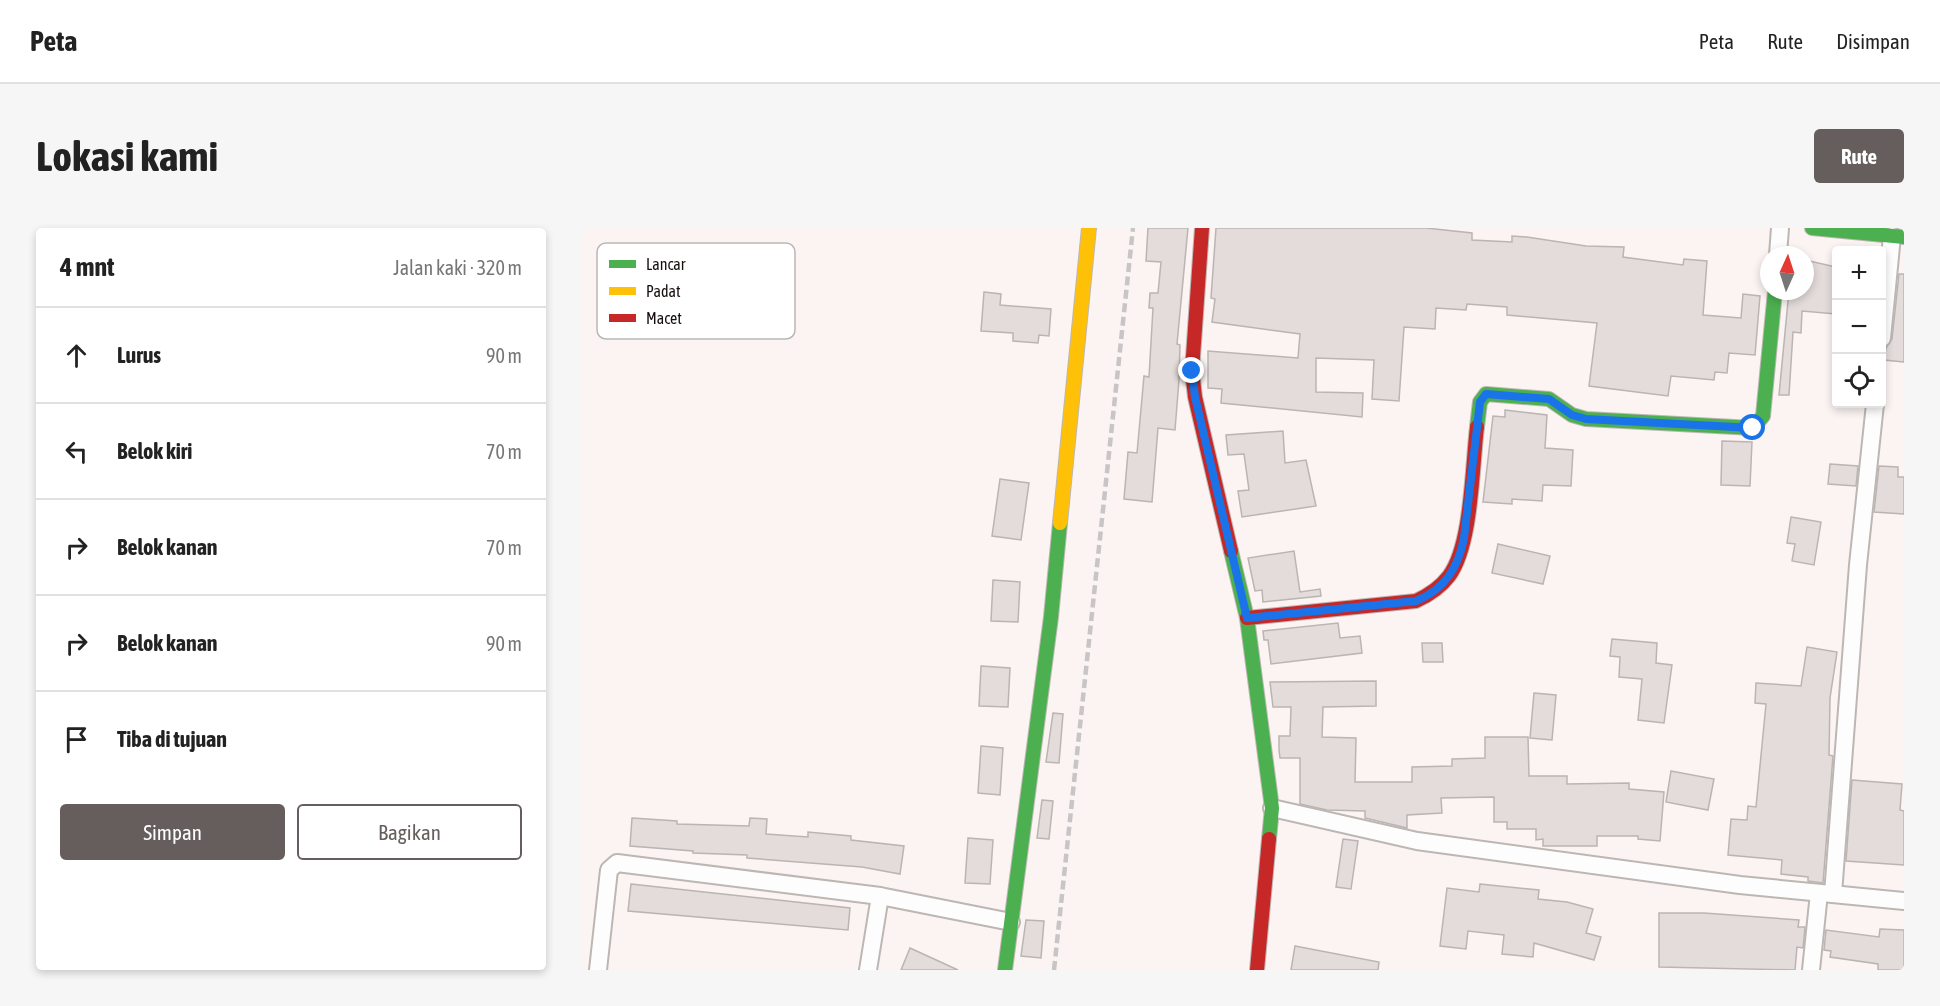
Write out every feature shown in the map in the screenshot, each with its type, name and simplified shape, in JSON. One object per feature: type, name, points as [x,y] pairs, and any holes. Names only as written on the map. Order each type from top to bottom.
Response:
[{"type":"main road","points":[[1005,970],[1051,617],[1089,228]]},
{"type":"main road","points":[[1202,228],[1192,371],[1195,397],[1247,618],[1272,808],[1257,970]]},
{"type":"main road","points":[[1812,228],[1898,237]]},
{"type":"main road","points":[[1247,618],[1416,601],[1431,594],[1446,582],[1461,556],[1480,402],[1486,394],[1549,399],[1572,415],[1586,419],[1753,428],[1763,416],[1774,300]]},
{"type":"street","points":[[1779,246],[1780,228]]},
{"type":"street","points":[[1886,308],[1898,237]]},
{"type":"street","points":[[1811,970],[1826,893],[1875,408]]},
{"type":"street","points":[[1272,808],[1417,840],[1740,885],[1904,901]]},
{"type":"street","points":[[598,970],[609,870],[614,863],[621,862],[880,896],[1011,922]]},
{"type":"street","points":[[868,970],[880,896]]},
{"type":"building","points":[[1148,228],[1188,228],[1177,344],[1180,345],[1175,430],[1158,428],[1152,502],[1124,499],[1128,452],[1137,453],[1144,376],[1149,377],[1153,308],[1149,308],[1150,293],[1158,293],[1161,262],[1146,261]]},
{"type":"building","points":[[1216,228],[1426,228],[1472,233],[1472,240],[1512,242],[1512,236],[1586,246],[1624,247],[1623,257],[1683,265],[1684,259],[1707,261],[1703,315],[1741,318],[1743,294],[1760,296],[1755,355],[1729,353],[1727,373],[1715,372],[1714,380],[1671,376],[1668,396],[1589,386],[1597,323],[1507,315],[1507,307],[1467,304],[1466,310],[1436,308],[1435,329],[1404,327],[1399,401],[1372,399],[1374,360],[1316,358],[1316,392],[1363,393],[1362,417],[1221,403],[1222,389],[1208,388],[1208,351],[1298,358],[1300,334],[1212,322],[1215,299],[1211,298]]},
{"type":"building","points":[[1814,262],[1832,266],[1832,314],[1802,311],[1801,333],[1793,332],[1789,395],[1779,395],[1788,300],[1814,300]]},
{"type":"building","points":[[1899,274],[1904,274],[1904,362],[1886,360],[1886,348],[1892,339]]},
{"type":"building","points":[[984,292],[1001,294],[1000,305],[1051,309],[1049,336],[1039,335],[1038,343],[1013,341],[1013,333],[981,331]]},
{"type":"building","points":[[1505,410],[1547,415],[1545,448],[1573,450],[1571,486],[1543,485],[1542,501],[1512,499],[1512,504],[1483,502],[1493,416],[1505,417]]},
{"type":"building","points":[[1283,431],[1285,463],[1306,460],[1316,506],[1242,517],[1238,491],[1249,490],[1244,454],[1228,455],[1226,435]]},
{"type":"building","points":[[1722,441],[1752,442],[1750,486],[1721,485]]},
{"type":"building","points":[[1830,464],[1858,466],[1856,486],[1828,484]]},
{"type":"building","points":[[1879,466],[1898,467],[1898,477],[1904,477],[1904,514],[1874,512]]},
{"type":"building","points":[[1000,479],[1029,483],[1021,540],[992,536]]},
{"type":"building","points":[[1791,517],[1821,522],[1814,565],[1792,561],[1795,544],[1787,543]]},
{"type":"building","points":[[1498,544],[1550,556],[1543,584],[1492,573]]},
{"type":"building","points":[[1294,551],[1300,592],[1320,589],[1321,596],[1263,602],[1262,590],[1255,591],[1248,558]]},
{"type":"building","points":[[993,580],[1020,582],[1018,622],[991,621]]},
{"type":"building","points":[[1338,623],[1340,638],[1360,636],[1362,653],[1271,664],[1268,640],[1264,640],[1263,631]]},
{"type":"building","points":[[1612,639],[1657,643],[1656,663],[1672,665],[1664,723],[1638,720],[1642,679],[1619,677],[1620,657],[1610,656]]},
{"type":"building","points":[[1422,643],[1442,643],[1443,662],[1423,662]]},
{"type":"building","points":[[1807,647],[1837,652],[1830,698],[1829,755],[1833,756],[1823,883],[1808,881],[1808,877],[1781,874],[1782,860],[1728,855],[1731,819],[1747,820],[1748,806],[1756,807],[1766,704],[1755,703],[1756,683],[1801,686]]},
{"type":"building","points":[[981,666],[1010,668],[1008,707],[979,706]]},
{"type":"building","points":[[1376,681],[1376,706],[1323,707],[1322,737],[1356,738],[1355,782],[1412,782],[1412,767],[1452,766],[1452,759],[1485,758],[1485,737],[1528,737],[1529,776],[1567,776],[1567,784],[1629,783],[1629,789],[1664,792],[1660,841],[1638,839],[1638,836],[1597,836],[1597,846],[1543,846],[1543,839],[1536,840],[1536,829],[1507,829],[1507,822],[1494,822],[1494,797],[1441,798],[1442,813],[1407,815],[1407,828],[1365,818],[1365,811],[1327,810],[1300,804],[1300,758],[1280,758],[1279,750],[1279,736],[1290,736],[1291,707],[1273,707],[1270,682]]},
{"type":"building","points":[[1534,693],[1556,695],[1552,740],[1530,738]]},
{"type":"building","points":[[1053,713],[1063,714],[1059,763],[1046,762]]},
{"type":"building","points":[[981,746],[1003,748],[1000,795],[978,793]]},
{"type":"building","points":[[1671,771],[1714,779],[1708,810],[1666,802]]},
{"type":"building","points":[[1852,780],[1902,784],[1900,810],[1904,811],[1904,865],[1846,861]]},
{"type":"building","points":[[1042,800],[1053,801],[1049,839],[1037,838]]},
{"type":"building","points":[[632,818],[677,821],[677,824],[749,826],[750,818],[767,819],[766,834],[808,837],[808,832],[851,836],[851,840],[904,846],[900,874],[862,867],[747,858],[747,855],[693,853],[693,851],[630,846]]},
{"type":"building","points":[[968,838],[993,840],[990,884],[965,883]]},
{"type":"building","points":[[1343,839],[1358,841],[1351,889],[1336,887]]},
{"type":"building","points":[[631,884],[850,908],[848,930],[628,911]]},
{"type":"building","points":[[1480,884],[1539,890],[1538,899],[1567,902],[1593,909],[1586,933],[1601,937],[1594,960],[1534,943],[1533,957],[1502,954],[1504,935],[1468,931],[1466,949],[1440,946],[1447,888],[1479,892]]},
{"type":"building","points":[[1659,913],[1704,913],[1799,920],[1798,927],[1805,927],[1803,948],[1797,947],[1795,970],[1659,967]]},
{"type":"building","points":[[1026,920],[1044,921],[1041,958],[1021,956]]},
{"type":"building","points":[[1880,929],[1904,930],[1904,970],[1878,970],[1878,964],[1830,957],[1831,951],[1824,950],[1826,930],[1879,937]]},
{"type":"building","points":[[1295,946],[1379,962],[1378,970],[1291,970]]},
{"type":"building","points":[[910,948],[958,970],[901,970]]},
{"type":"railway","points":[[1054,970],[1133,228]]},
{"type":"traffic: fast","points":[[1812,228],[1904,237]]},
{"type":"traffic: fast","points":[[1477,427],[1480,402],[1486,394],[1549,399],[1572,415],[1586,419],[1753,428],[1763,416],[1774,300]]},
{"type":"traffic: fast","points":[[1005,970],[1051,617],[1060,523]]},
{"type":"traffic: fast","points":[[1231,551],[1247,618],[1272,808],[1269,839]]},
{"type":"traffic: slow","points":[[1060,523],[1089,228]]},
{"type":"traffic: jam","points":[[1202,228],[1192,371],[1195,397],[1231,551]]},
{"type":"traffic: jam","points":[[1247,618],[1416,601],[1438,588],[1449,576],[1457,562],[1467,526],[1477,427]]},
{"type":"traffic: jam","points":[[1257,970],[1269,839]]},
{"type":"route","points":[[1192,371],[1195,397],[1247,618],[1416,601],[1431,594],[1446,582],[1461,556],[1480,402],[1482,396],[1486,394],[1549,399],[1572,415],[1586,419],[1746,430],[1753,428]]}]
